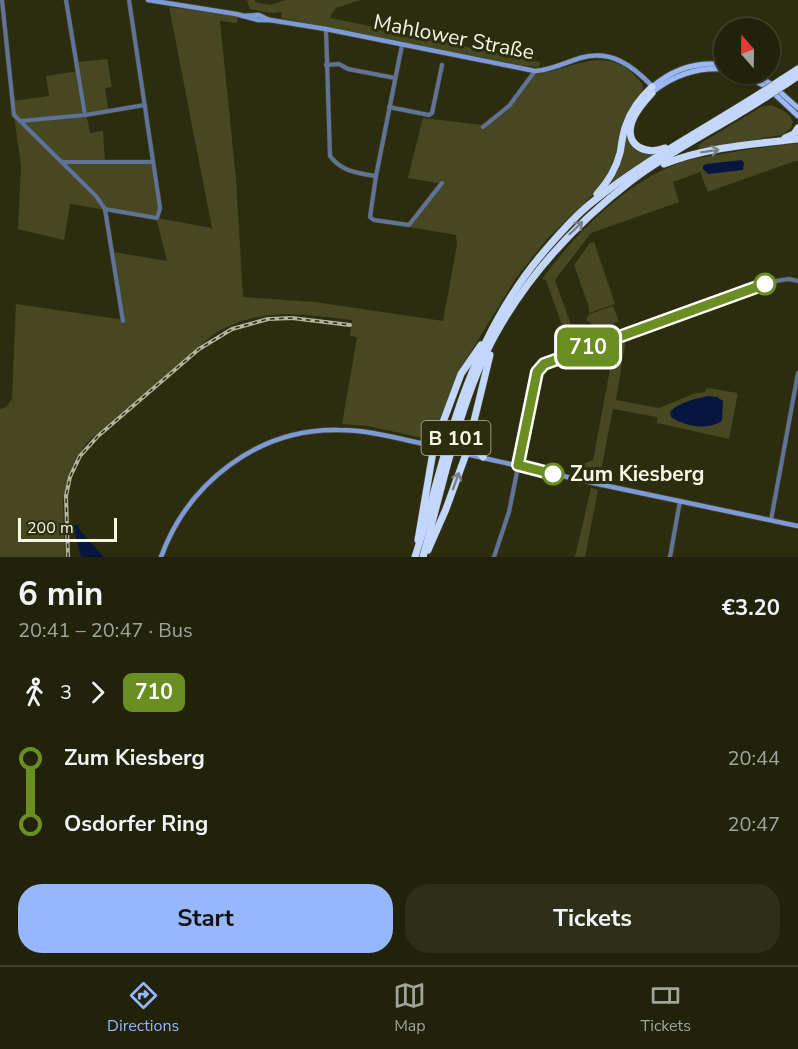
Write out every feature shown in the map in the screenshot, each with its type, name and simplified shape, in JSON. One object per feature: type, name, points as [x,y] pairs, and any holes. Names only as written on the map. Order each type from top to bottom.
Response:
[{"type":"highway","name":"B 101","points":[[784,82],[798,69]]},
{"type":"highway","name":"B 101","points":[[423,557],[468,399],[482,363],[502,324],[538,270],[571,233],[610,197],[643,173],[784,82],[798,76]]},
{"type":"highway","points":[[654,88],[633,120],[630,131],[633,139],[643,149],[652,152],[678,142]]},
{"type":"highway","points":[[588,205],[604,187],[615,166],[622,135],[632,111],[641,98],[654,88]]},
{"type":"highway","name":"B 101","points":[[415,557],[462,397],[488,335],[533,265],[564,228],[588,205],[626,177],[678,142],[764,95]]},
{"type":"highway","points":[[774,142],[788,137],[798,128]]},
{"type":"highway","points":[[643,173],[689,154],[798,139]]},
{"type":"highway","points":[[423,557],[433,541],[465,453],[485,369],[502,324]]},
{"type":"highway","points":[[418,546],[417,535],[435,447],[461,374],[488,335]]},
{"type":"highway","points":[[469,441],[483,457]]},
{"type":"main road","points":[[654,88],[673,72],[688,66],[702,64],[714,66]]},
{"type":"main road","points":[[761,84],[798,116]]},
{"type":"main road","points":[[771,84],[798,108]]},
{"type":"street","points":[[2,0],[2,22],[14,115],[96,196],[105,209],[123,321]]},
{"type":"street","points":[[66,0],[84,115]]},
{"type":"street","points":[[105,209],[157,218],[160,208],[129,0]]},
{"type":"street","name":"Mahlower Straße","points":[[148,0],[258,20],[326,29],[535,71],[554,69],[580,58],[600,56],[627,64],[654,88]]},
{"type":"street","points":[[326,29],[330,156],[352,173],[376,176]]},
{"type":"street","points":[[402,45],[370,217],[374,220],[409,225],[442,183]]},
{"type":"street","points":[[326,65],[339,64],[348,69],[395,78]]},
{"type":"street","points":[[389,107],[429,115],[432,113],[442,64]]},
{"type":"street","points":[[483,127],[509,106],[535,71]]},
{"type":"street","points":[[20,121],[84,115],[145,105]]},
{"type":"street","points":[[62,162],[152,162]]},
{"type":"street","points":[[494,557],[506,523],[537,372],[544,364],[776,281],[784,279],[798,281]]},
{"type":"street","points":[[771,520],[798,373]]},
{"type":"street","points":[[161,557],[178,519],[198,493],[239,458],[270,442],[299,434],[338,429],[376,434],[798,526]]},
{"type":"street","points":[[670,557],[680,501]]},
{"type":"shaded area","points":[[247,0],[270,5],[285,0],[360,0],[336,8],[331,18],[540,62],[539,67],[518,65],[281,18],[282,12],[272,13],[250,9]]},
{"type":"shaded area","points":[[169,7],[238,16],[237,23],[220,21],[236,179],[243,297],[315,302],[443,321],[457,245],[456,235],[409,227],[443,184],[408,178],[423,118],[483,125],[509,106],[533,75],[598,60],[610,61],[622,66],[641,82],[643,90],[625,118],[612,167],[598,190],[547,239],[516,278],[458,373],[432,440],[368,426],[342,424],[357,337],[350,336],[352,320],[299,314],[248,319],[214,334],[86,443],[68,477],[63,501],[65,557],[0,557],[0,409],[6,407],[12,399],[16,304],[125,320],[114,252],[167,261],[156,218],[70,204],[64,240],[18,229],[21,166],[12,101],[49,96],[46,76],[79,71],[78,62],[107,59],[112,87],[105,88],[108,109],[86,113],[90,133],[103,131],[105,164],[152,162],[159,208],[157,218],[212,228]]},
{"type":"shaded area","points":[[771,105],[787,113],[793,122],[791,128],[782,135],[699,149],[698,145],[761,107]]},
{"type":"shaded area","points":[[628,124],[629,136],[647,153],[655,154],[609,184]]},
{"type":"shaded area","points":[[798,143],[798,161],[708,192],[700,172],[673,182],[679,202],[591,233],[555,280],[579,347],[571,351],[546,280],[542,279],[569,245],[601,212],[637,184],[681,162],[737,151]]},
{"type":"shaded area","points":[[594,242],[615,304],[589,313],[574,265],[590,243]]},
{"type":"shaded area","points":[[613,306],[619,322],[614,323],[618,332],[583,345],[578,331],[580,327],[584,330],[586,326],[587,329],[592,330],[594,327],[586,320],[589,314]]},
{"type":"shaded area","points":[[626,338],[616,400],[659,408],[693,394],[705,392],[707,388],[738,393],[729,439],[657,423],[657,417],[613,409],[600,475],[573,468],[593,460],[612,359],[601,347]]},
{"type":"shaded area","points":[[591,488],[598,490],[585,557],[575,557]]},
{"type":"water","points":[[742,160],[743,170],[708,174],[703,169],[706,164]]},
{"type":"water","points":[[708,396],[717,397],[723,401],[722,421],[703,427],[682,423],[671,417],[670,412],[678,406]]},
{"type":"water","points":[[73,525],[78,525],[80,531],[104,557],[81,557]]},
{"type":"railway","points":[[68,557],[66,496],[70,477],[80,456],[98,436],[199,349],[232,329],[268,319],[292,318],[350,325]]},
{"type":"bus line","name":"710","points":[[553,474],[518,465],[537,372],[544,364],[765,284]]},
{"type":"place","name":"Zum Kiesberg","points":[[553,474]]}]
